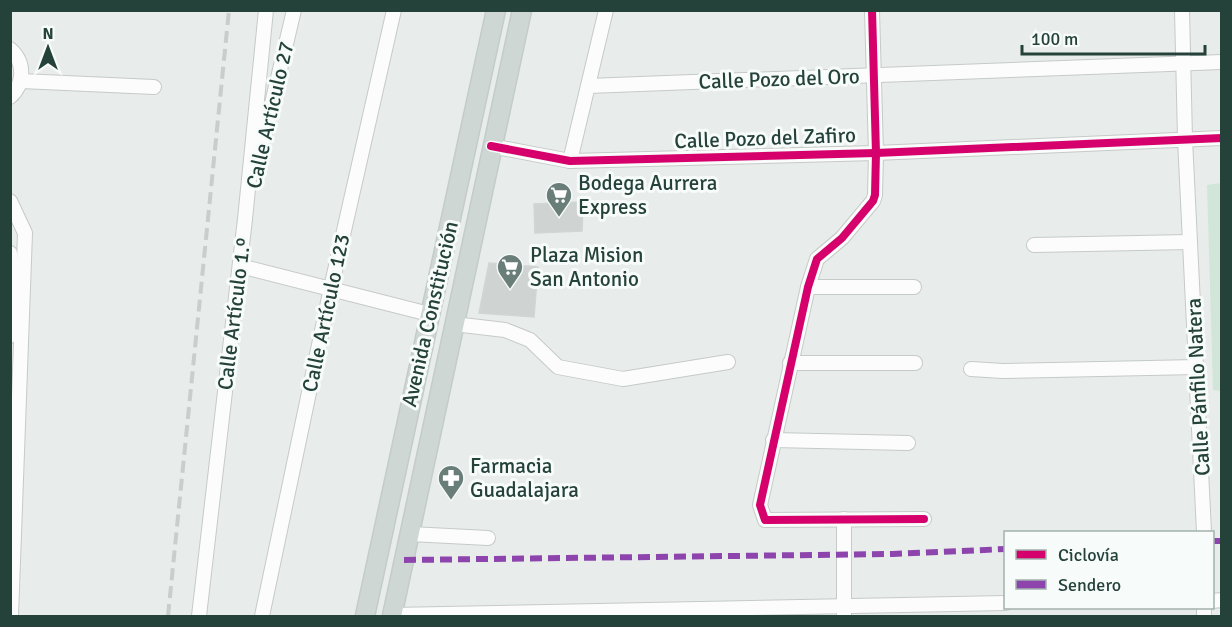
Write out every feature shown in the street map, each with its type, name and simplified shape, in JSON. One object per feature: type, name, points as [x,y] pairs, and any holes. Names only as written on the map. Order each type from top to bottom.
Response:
[{"type":"main road","name":"Avenida Constitución","points":[[364,616],[496,10]]},
{"type":"main road","name":"Avenida Constitución","points":[[392,616],[522,10]]},
{"type":"street","name":"Calle Artículo 1.º","points":[[199,616],[240,266],[266,10]]},
{"type":"street","name":"Calle Artículo 27","points":[[245,219],[294,10]]},
{"type":"street","name":"Calle Artículo 123","points":[[262,616],[331,288],[394,10]]},
{"type":"street","points":[[570,161],[606,10]]},
{"type":"street","points":[[872,10],[876,153],[873,201],[842,238],[817,259],[790,363],[760,505],[765,520],[924,519]]},
{"type":"street","points":[[1182,10],[1185,139]]},
{"type":"street","points":[[10,49],[20,62],[21,81],[10,97]]},
{"type":"street","name":"Calle Pozo del Oro","points":[[588,86],[1221,62]]},
{"type":"street","points":[[21,81],[154,87]]},
{"type":"street","name":"Calle Pozo del Zafiro","points":[[491,146],[570,161],[876,153],[1221,138]]},
{"type":"street","name":"Calle Pánfilo Natera","points":[[1185,139],[1204,531]]},
{"type":"street","points":[[10,201],[25,233],[14,332],[11,616]]},
{"type":"street","points":[[1034,245],[1190,242]]},
{"type":"street","points":[[10,254],[15,312]]},
{"type":"street","points":[[240,266],[429,315]]},
{"type":"street","points":[[808,287],[915,287]]},
{"type":"street","points":[[454,324],[505,330],[530,340],[558,367],[623,379],[728,362]]},
{"type":"street","points":[[790,363],[915,363]]},
{"type":"street","points":[[971,369],[1003,371],[1197,367]]},
{"type":"street","points":[[773,440],[908,443]]},
{"type":"street","points":[[844,519],[844,611]]},
{"type":"street","points":[[410,534],[488,538]]},
{"type":"street","points":[[392,616],[760,613],[1004,603]]},
{"type":"green space","points":[[1222,183],[1221,391],[1213,390],[1207,185]]},
{"type":"building","name":"Bodega Aurrera Express","points":[[583,202],[582,231],[535,233],[534,204]]},
{"type":"building","name":"Plaza Mision San Antonio","points":[[489,263],[538,267],[534,317],[479,313]]},
{"type":"railway","points":[[168,616],[229,10]]},
{"type":"marked path","points":[[1214,541],[1222,541]]},
{"type":"marked path","points":[[404,560],[893,554],[1004,549]]},
{"type":"cycle path","points":[[872,10],[875,195],[873,201],[842,238],[817,259],[808,287],[760,505],[765,520],[924,519]]},
{"type":"cycle path","points":[[491,146],[570,161],[876,153],[1222,138]]},
{"type":"place","name":"Bodega Aurrera Express","points":[[559,218]]},
{"type":"place","name":"Plaza Mision San Antonio","points":[[510,290]]},
{"type":"place","name":"Farmacia Guadalajara","points":[[451,501]]}]
